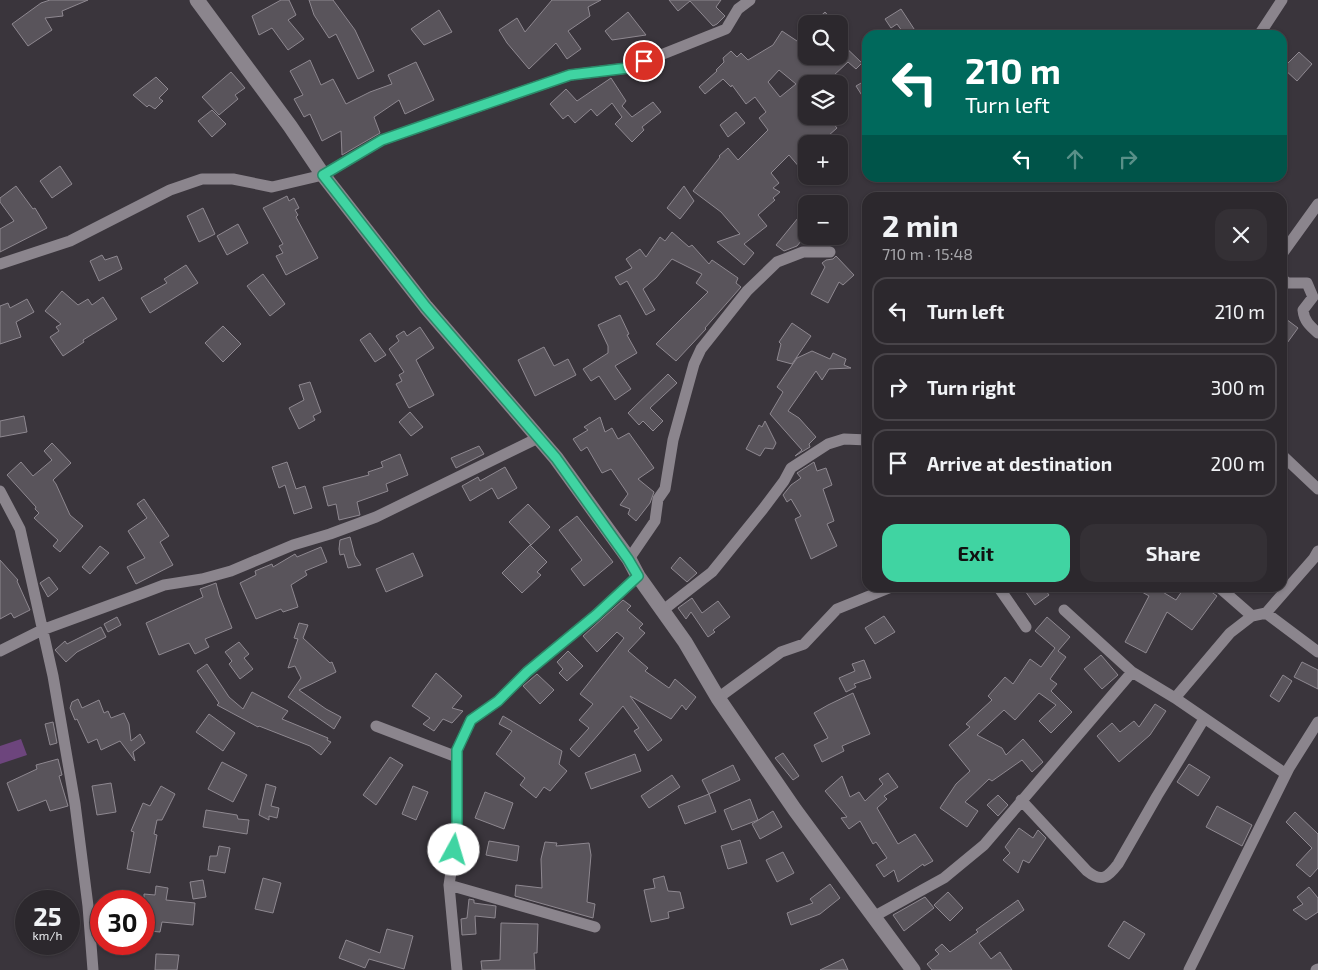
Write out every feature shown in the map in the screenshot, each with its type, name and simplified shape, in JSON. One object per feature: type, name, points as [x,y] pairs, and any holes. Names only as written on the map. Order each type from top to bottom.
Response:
[{"type":"street","points":[[197,0],[290,126],[323,175],[426,307],[556,458],[685,642],[718,698],[794,810],[913,970]]},
{"type":"street","points":[[0,264],[70,241],[170,190],[202,179],[233,179],[272,187],[323,175],[382,140],[570,75],[628,68],[726,30],[738,9],[750,0]]},
{"type":"street","points":[[1262,30],[1282,0]]},
{"type":"street","points":[[1287,247],[1318,204]]},
{"type":"street","points":[[628,559],[655,520],[658,500],[665,489],[673,440],[680,414],[694,364],[701,350],[747,291],[777,262],[803,252],[830,252]]},
{"type":"street","points":[[1287,282],[1308,283],[1313,297],[1303,310],[1304,318],[1310,327],[1318,333]]},
{"type":"street","points":[[0,651],[42,630],[164,585],[202,579],[230,571],[293,546],[376,517],[538,438]]},
{"type":"street","points":[[662,611],[712,572],[763,509],[784,481],[791,468],[828,444],[844,439],[862,440]]},
{"type":"street","points":[[1287,460],[1318,489]]},
{"type":"street","points":[[0,491],[20,529],[53,676],[76,804],[88,906],[93,970]]},
{"type":"street","points":[[1287,589],[1318,551]]},
{"type":"street","points":[[458,970],[449,885],[457,832],[457,750],[471,720],[498,701],[527,672],[596,615],[638,576]]},
{"type":"street","points":[[718,698],[781,652],[804,644],[837,609],[879,592]]},
{"type":"street","points":[[1002,592],[1026,627]]},
{"type":"street","points":[[1225,592],[1252,616]]},
{"type":"street","points":[[1175,698],[1230,633],[1252,616],[1266,613],[1284,592]]},
{"type":"street","points":[[1064,610],[1132,672],[1175,698],[1286,774]]},
{"type":"street","points":[[1266,613],[1318,652]]},
{"type":"street","points":[[873,917],[944,878],[984,845],[1132,672]]},
{"type":"street","points":[[1021,800],[1087,871],[1094,877],[1102,878],[1110,874],[1118,864],[1204,718]]},
{"type":"street","points":[[1189,970],[1286,774],[1318,722]]},
{"type":"street","points":[[376,726],[457,756]]},
{"type":"street","points":[[449,885],[594,927]]},
{"type":"shaded area","points":[[21,739],[27,755],[0,764],[0,746]]},
{"type":"building","points":[[50,0],[88,0],[62,11],[63,16],[45,18],[52,30],[28,46],[12,24],[41,3]]},
{"type":"building","points":[[281,0],[289,0],[296,15],[288,20],[304,39],[288,50],[272,28],[259,35],[252,16]]},
{"type":"building","points":[[309,0],[333,0],[355,30],[374,71],[358,79],[336,34],[329,38],[314,15]]},
{"type":"building","points":[[552,0],[601,0],[588,7],[590,16],[568,31],[581,49],[567,59],[556,43],[529,69],[507,43],[499,30],[517,18],[525,32]]},
{"type":"building","points":[[669,0],[721,0],[716,7],[725,16],[713,26],[690,1],[678,11]]},
{"type":"building","points":[[901,9],[915,30],[901,30],[897,24],[891,28],[885,19]]},
{"type":"building","points":[[439,10],[452,32],[424,45],[411,29]]},
{"type":"building","points":[[628,12],[646,35],[612,40],[605,31]]},
{"type":"building","points":[[782,31],[798,42],[798,65],[845,65],[834,75],[798,75],[798,125],[834,125],[837,128],[829,135],[798,135],[798,166],[789,155],[771,173],[779,183],[773,188],[780,192],[773,198],[775,200],[758,215],[767,226],[744,244],[754,253],[744,265],[717,242],[740,234],[721,212],[693,191],[719,156],[728,148],[738,160],[768,130],[759,118],[766,112],[755,97],[746,104],[732,85],[731,87],[723,79],[705,94],[699,87],[717,71],[724,62],[723,58],[731,51],[737,57],[741,53],[748,60],[773,45]],"holes":[[[779,70],[796,84],[780,97],[768,82]]]},
{"type":"building","points":[[848,50],[862,63],[856,69],[848,62]]},
{"type":"building","points":[[1299,52],[1312,64],[1297,81],[1287,72],[1287,64]]},
{"type":"building","points":[[310,60],[321,85],[333,79],[346,104],[392,84],[388,75],[416,62],[434,100],[405,114],[399,100],[374,117],[380,133],[342,155],[341,131],[322,141],[310,114],[304,117],[294,99],[303,95],[290,71]]},
{"type":"building","points":[[231,72],[245,88],[235,95],[238,99],[219,115],[202,97]]},
{"type":"building","points":[[156,77],[168,89],[159,98],[163,101],[155,109],[149,105],[147,107],[133,95]]},
{"type":"building","points":[[611,78],[626,101],[622,106],[632,117],[653,102],[661,112],[642,127],[644,130],[632,142],[615,124],[622,117],[612,103],[597,116],[591,109],[575,123],[568,115],[563,119],[550,104],[566,89],[577,101]]},
{"type":"building","points":[[862,82],[862,96],[856,86]]},
{"type":"building","points":[[212,110],[226,124],[212,137],[198,121]]},
{"type":"building","points":[[736,112],[745,123],[728,137],[720,125]]},
{"type":"building","points":[[60,166],[72,184],[52,198],[40,181]]},
{"type":"building","points":[[16,186],[33,209],[35,208],[47,228],[0,252],[0,229],[14,221],[0,202],[0,198]]},
{"type":"building","points":[[684,186],[694,201],[680,219],[667,208]]},
{"type":"building","points":[[287,196],[289,201],[294,198],[299,208],[295,210],[298,215],[296,217],[318,258],[286,275],[276,256],[283,253],[279,246],[283,244],[263,208]]},
{"type":"building","points":[[203,208],[215,234],[199,242],[187,216]]},
{"type":"building","points":[[798,218],[798,245],[784,251],[776,245]]},
{"type":"building","points":[[238,224],[248,243],[227,255],[217,236]]},
{"type":"building","points":[[672,232],[689,247],[692,245],[709,264],[712,260],[738,278],[736,283],[741,287],[676,361],[656,344],[708,292],[696,283],[702,274],[672,259],[656,278],[643,289],[655,310],[646,315],[627,281],[620,285],[615,277],[632,268],[626,259],[640,249],[646,257],[660,237],[665,241]]},
{"type":"building","points":[[102,255],[105,260],[117,256],[122,269],[99,281],[90,261]]},
{"type":"building","points":[[836,256],[854,275],[843,285],[839,282],[828,303],[811,294],[825,267],[822,263]]},
{"type":"building","points":[[186,265],[198,283],[150,313],[141,298],[167,283],[164,279]]},
{"type":"building","points":[[263,274],[285,304],[270,316],[247,286]]},
{"type":"building","points":[[62,291],[78,305],[88,299],[92,305],[103,297],[117,319],[83,340],[84,342],[63,356],[50,337],[59,331],[56,327],[61,324],[45,311]]},
{"type":"building","points":[[27,299],[34,312],[16,322],[21,337],[0,344],[0,306],[8,303],[10,308]]},
{"type":"building","points":[[620,315],[629,334],[627,335],[637,353],[615,366],[631,389],[615,400],[599,376],[591,381],[583,369],[608,353],[608,346],[598,325]]},
{"type":"building","points":[[1287,320],[1298,328],[1287,343]]},
{"type":"building","points":[[792,323],[811,336],[792,364],[777,360],[781,344],[779,342]]},
{"type":"building","points":[[223,326],[241,344],[223,362],[205,343]]},
{"type":"building","points":[[420,327],[434,348],[416,360],[434,395],[409,408],[396,384],[402,381],[399,375],[404,372],[389,349],[399,341],[396,336],[404,331],[407,336]]},
{"type":"building","points":[[370,333],[386,355],[375,362],[360,340]]},
{"type":"building","points":[[544,347],[554,366],[568,359],[576,375],[535,396],[518,360]]},
{"type":"building","points":[[812,351],[830,359],[833,353],[846,359],[844,365],[851,368],[829,369],[822,380],[816,371],[788,411],[799,418],[816,437],[809,444],[810,447],[795,456],[802,450],[770,414],[783,392],[777,387],[797,358]]},
{"type":"building","points":[[668,374],[677,383],[650,408],[663,421],[653,431],[643,421],[639,425],[628,413]]},
{"type":"building","points":[[310,382],[321,412],[313,416],[315,420],[299,429],[289,408],[304,400],[299,385]]},
{"type":"building","points":[[410,412],[423,427],[411,436],[399,422]]},
{"type":"building","points":[[24,416],[27,432],[0,437],[0,421]]},
{"type":"building","points":[[600,417],[605,432],[612,428],[618,439],[629,433],[654,468],[638,479],[654,492],[650,503],[636,521],[628,514],[630,509],[620,505],[628,494],[611,469],[602,473],[587,447],[581,451],[573,439],[588,430],[584,427]]},
{"type":"building","points":[[765,421],[776,443],[773,449],[765,448],[760,456],[746,449],[759,425],[762,427]]},
{"type":"building","points":[[52,443],[71,463],[53,480],[70,515],[83,526],[60,552],[53,546],[58,540],[34,518],[39,513],[35,509],[36,507],[7,475],[21,462],[33,476],[52,460],[44,451]]},
{"type":"building","points":[[479,446],[484,454],[456,468],[451,458]]},
{"type":"building","points":[[400,454],[408,475],[386,484],[388,491],[357,502],[360,515],[339,520],[336,504],[328,506],[323,487],[369,475],[368,472],[383,467],[381,462]]},
{"type":"building","points":[[287,462],[296,489],[305,486],[312,508],[294,514],[285,485],[279,488],[272,467]]},
{"type":"building","points":[[814,462],[817,471],[826,468],[832,485],[823,489],[834,521],[827,524],[837,546],[811,559],[795,519],[801,516],[791,499],[787,502],[783,495],[791,485],[801,478],[797,473]]},
{"type":"building","points":[[505,467],[517,488],[498,499],[492,488],[470,501],[462,486],[478,477],[480,481]]},
{"type":"building","points":[[144,499],[169,536],[160,542],[173,565],[136,584],[127,567],[145,558],[128,531],[147,518],[137,504]]},
{"type":"building","points":[[528,504],[550,527],[531,545],[509,522]]},
{"type":"building","points":[[577,516],[613,562],[584,586],[571,569],[582,560],[559,530]]},
{"type":"building","points":[[350,537],[355,556],[361,565],[348,568],[344,554],[340,555],[339,549],[340,540]]},
{"type":"building","points":[[530,545],[547,562],[537,572],[541,575],[522,593],[502,573]]},
{"type":"building","points":[[100,546],[109,553],[90,574],[82,567]]},
{"type":"building","points":[[321,547],[327,562],[305,571],[307,575],[291,585],[298,607],[283,612],[281,609],[256,619],[240,583],[256,575],[255,571],[272,564],[273,567],[295,554],[297,557]]},
{"type":"building","points":[[413,553],[423,576],[386,592],[376,569]]},
{"type":"building","points":[[680,557],[697,573],[687,582],[671,568]]},
{"type":"building","points":[[0,560],[18,580],[30,610],[14,618],[11,613],[0,619]]},
{"type":"building","points":[[49,577],[58,589],[48,597],[40,583]]},
{"type":"building","points":[[216,583],[232,628],[205,639],[209,647],[195,654],[189,643],[159,655],[146,623],[203,597],[200,589]]},
{"type":"building","points":[[1026,592],[1047,592],[1049,595],[1035,605]]},
{"type":"building","points":[[1142,592],[1163,592],[1176,600],[1181,592],[1212,592],[1217,596],[1192,630],[1167,612],[1146,653],[1125,642],[1149,596]]},
{"type":"building","points":[[692,598],[702,613],[718,601],[730,617],[713,630],[715,632],[708,637],[691,612],[686,619],[678,608]]},
{"type":"building","points":[[623,600],[631,606],[627,610],[643,624],[639,628],[645,633],[628,651],[648,668],[645,671],[669,688],[675,679],[696,697],[686,710],[682,705],[671,719],[630,696],[662,740],[648,751],[634,731],[639,728],[623,706],[579,757],[570,749],[589,728],[579,720],[593,704],[580,694],[624,638],[617,632],[597,652],[583,636]]},
{"type":"building","points":[[884,616],[895,632],[875,644],[865,628]]},
{"type":"building","points":[[117,617],[121,625],[108,632],[104,624]]},
{"type":"building","points":[[1047,617],[1070,637],[1058,651],[1066,657],[1050,679],[1057,684],[1051,691],[1072,712],[1051,733],[1039,721],[1056,705],[1039,693],[1015,720],[1004,710],[977,735],[1002,748],[1006,755],[1023,739],[1043,762],[1032,772],[1022,760],[992,781],[989,779],[965,802],[978,811],[967,827],[940,808],[956,784],[970,771],[949,745],[970,727],[966,724],[992,700],[988,696],[1005,677],[1013,684],[1030,659],[1041,667],[1055,648],[1035,631]]},
{"type":"building","points":[[299,623],[308,625],[303,638],[330,663],[332,662],[336,672],[299,690],[341,717],[334,729],[288,697],[301,678],[295,666],[288,668],[298,639],[294,638]]},
{"type":"building","points":[[101,627],[106,637],[77,652],[66,662],[55,650],[65,641],[67,644]]},
{"type":"building","points":[[239,642],[249,654],[244,658],[253,669],[240,679],[229,664],[232,661],[225,652]]},
{"type":"building","points":[[568,651],[583,666],[567,681],[559,673],[563,669],[557,662]]},
{"type":"building","points":[[1101,655],[1118,675],[1102,689],[1084,669]]},
{"type":"building","points":[[864,660],[871,678],[854,684],[856,687],[846,692],[839,678],[855,671],[852,664]]},
{"type":"building","points":[[1302,662],[1318,670],[1318,689],[1294,677]]},
{"type":"building","points":[[207,664],[229,697],[243,709],[252,692],[288,711],[282,719],[328,738],[327,740],[331,742],[321,755],[310,746],[258,727],[217,705],[219,703],[197,671]]},
{"type":"building","points":[[436,673],[462,696],[452,708],[463,711],[452,723],[443,719],[434,731],[423,724],[430,718],[412,706]]},
{"type":"building","points":[[537,674],[554,690],[540,704],[523,686]]},
{"type":"building","points":[[1283,675],[1292,681],[1279,702],[1270,696]]},
{"type":"building","points":[[853,693],[870,734],[842,746],[844,751],[822,762],[814,745],[828,738],[814,713]]},
{"type":"building","points":[[78,699],[82,708],[99,700],[104,713],[108,711],[111,718],[124,713],[129,724],[131,741],[140,734],[145,743],[133,752],[135,761],[120,741],[101,750],[97,739],[88,743],[70,708],[72,702]]},
{"type":"building","points":[[1155,704],[1166,711],[1150,735],[1119,762],[1097,736],[1112,723],[1120,732],[1134,721],[1139,727]]},
{"type":"building","points":[[209,714],[235,733],[223,751],[196,732]]},
{"type":"building","points":[[503,716],[562,751],[559,764],[567,771],[550,791],[544,787],[536,798],[520,785],[525,778],[496,754],[512,731],[499,724]]},
{"type":"building","points":[[53,722],[57,743],[50,745],[45,724]]},
{"type":"building","points":[[783,753],[799,776],[793,780],[775,758]]},
{"type":"building","points":[[635,754],[641,771],[591,789],[585,773]]},
{"type":"building","points":[[390,757],[403,765],[376,805],[363,795]]},
{"type":"building","points":[[58,759],[62,775],[59,776],[68,806],[50,811],[46,800],[18,811],[7,783],[37,769],[36,765]]},
{"type":"building","points":[[222,762],[247,775],[233,802],[208,789]]},
{"type":"building","points":[[1189,764],[1210,777],[1198,796],[1177,782]]},
{"type":"building","points":[[733,765],[740,780],[709,794],[702,780]]},
{"type":"building","points":[[888,773],[898,787],[884,796],[887,799],[877,808],[898,844],[915,834],[933,861],[924,866],[923,864],[898,882],[894,870],[884,877],[876,865],[887,858],[876,842],[873,844],[860,821],[849,829],[841,818],[847,817],[825,791],[842,776],[850,797],[859,792],[865,801],[883,784],[879,779]]},
{"type":"building","points":[[672,775],[680,787],[649,808],[641,796]]},
{"type":"building","points":[[111,783],[116,812],[97,815],[92,786]]},
{"type":"building","points":[[266,784],[276,787],[271,806],[279,808],[277,818],[269,816],[269,820],[259,815]]},
{"type":"building","points":[[161,786],[175,794],[162,820],[157,820],[154,834],[157,835],[150,873],[127,869],[134,832],[131,831],[143,803],[150,806]]},
{"type":"building","points":[[413,786],[428,792],[416,820],[402,814]]},
{"type":"building","points":[[485,792],[513,803],[504,829],[475,818]]},
{"type":"building","points":[[709,794],[716,812],[685,824],[678,806]]},
{"type":"building","points":[[998,795],[1008,805],[998,816],[987,805]]},
{"type":"building","points":[[750,799],[758,820],[732,830],[724,810]]},
{"type":"building","points":[[1217,806],[1252,825],[1242,846],[1206,827]]},
{"type":"building","points":[[206,810],[237,815],[238,819],[249,820],[247,834],[203,827]]},
{"type":"building","points":[[773,811],[782,827],[760,839],[752,824]]},
{"type":"building","points":[[1295,812],[1318,834],[1318,868],[1310,877],[1296,865],[1312,848],[1286,822]]},
{"type":"building","points":[[1019,828],[1033,838],[1038,830],[1046,838],[1029,863],[1023,860],[1018,873],[1003,860],[1010,853],[1005,847]]},
{"type":"building","points":[[740,840],[747,863],[728,869],[721,846]]},
{"type":"building","points":[[489,841],[519,846],[517,861],[486,855]]},
{"type":"building","points":[[545,842],[557,843],[556,846],[589,843],[591,855],[587,902],[595,904],[593,918],[515,896],[516,885],[542,888],[541,859]]},
{"type":"building","points":[[219,846],[230,848],[225,873],[208,870],[210,856],[217,856]]},
{"type":"building","points":[[783,852],[794,873],[777,882],[766,860]]},
{"type":"building","points":[[664,876],[668,891],[680,892],[684,908],[668,912],[669,918],[651,922],[644,890],[655,888],[653,879]]},
{"type":"building","points":[[263,878],[281,883],[273,913],[255,909]]},
{"type":"building","points":[[203,880],[206,897],[193,899],[190,882]]},
{"type":"building","points":[[830,884],[840,898],[820,914],[791,925],[787,913],[813,903],[810,899]]},
{"type":"building","points":[[156,886],[168,888],[166,900],[195,903],[193,925],[162,922],[160,932],[155,932]]},
{"type":"building","points":[[1309,887],[1318,898],[1318,912],[1306,920],[1293,910],[1303,904],[1297,897]]},
{"type":"building","points":[[948,892],[963,908],[950,921],[934,905]]},
{"type":"building","points":[[925,897],[934,908],[904,931],[893,915]]},
{"type":"building","points":[[469,899],[474,900],[474,903],[496,906],[495,918],[475,916],[476,934],[462,935],[461,919],[467,918]]},
{"type":"building","points":[[1018,900],[1024,910],[979,943],[991,959],[1000,952],[1012,970],[932,970],[927,964],[939,954],[935,950],[942,944],[950,952],[978,932],[976,930]]},
{"type":"building","points":[[1124,921],[1145,934],[1129,959],[1108,946]]},
{"type":"building","points":[[501,923],[538,924],[537,953],[534,953],[535,970],[482,970],[481,961],[500,960]]},
{"type":"building","points":[[387,929],[413,936],[404,969],[369,959],[365,968],[339,958],[346,940],[380,953]]},
{"type":"building","points":[[156,954],[179,955],[177,970],[155,970]]},
{"type":"building","points":[[843,959],[848,970],[820,970]]},
{"type":"route","points":[[454,850],[457,832],[457,750],[471,720],[498,701],[527,672],[596,615],[629,582],[638,576],[556,458],[426,307],[323,175],[382,140],[570,75],[628,68],[644,61]]}]
